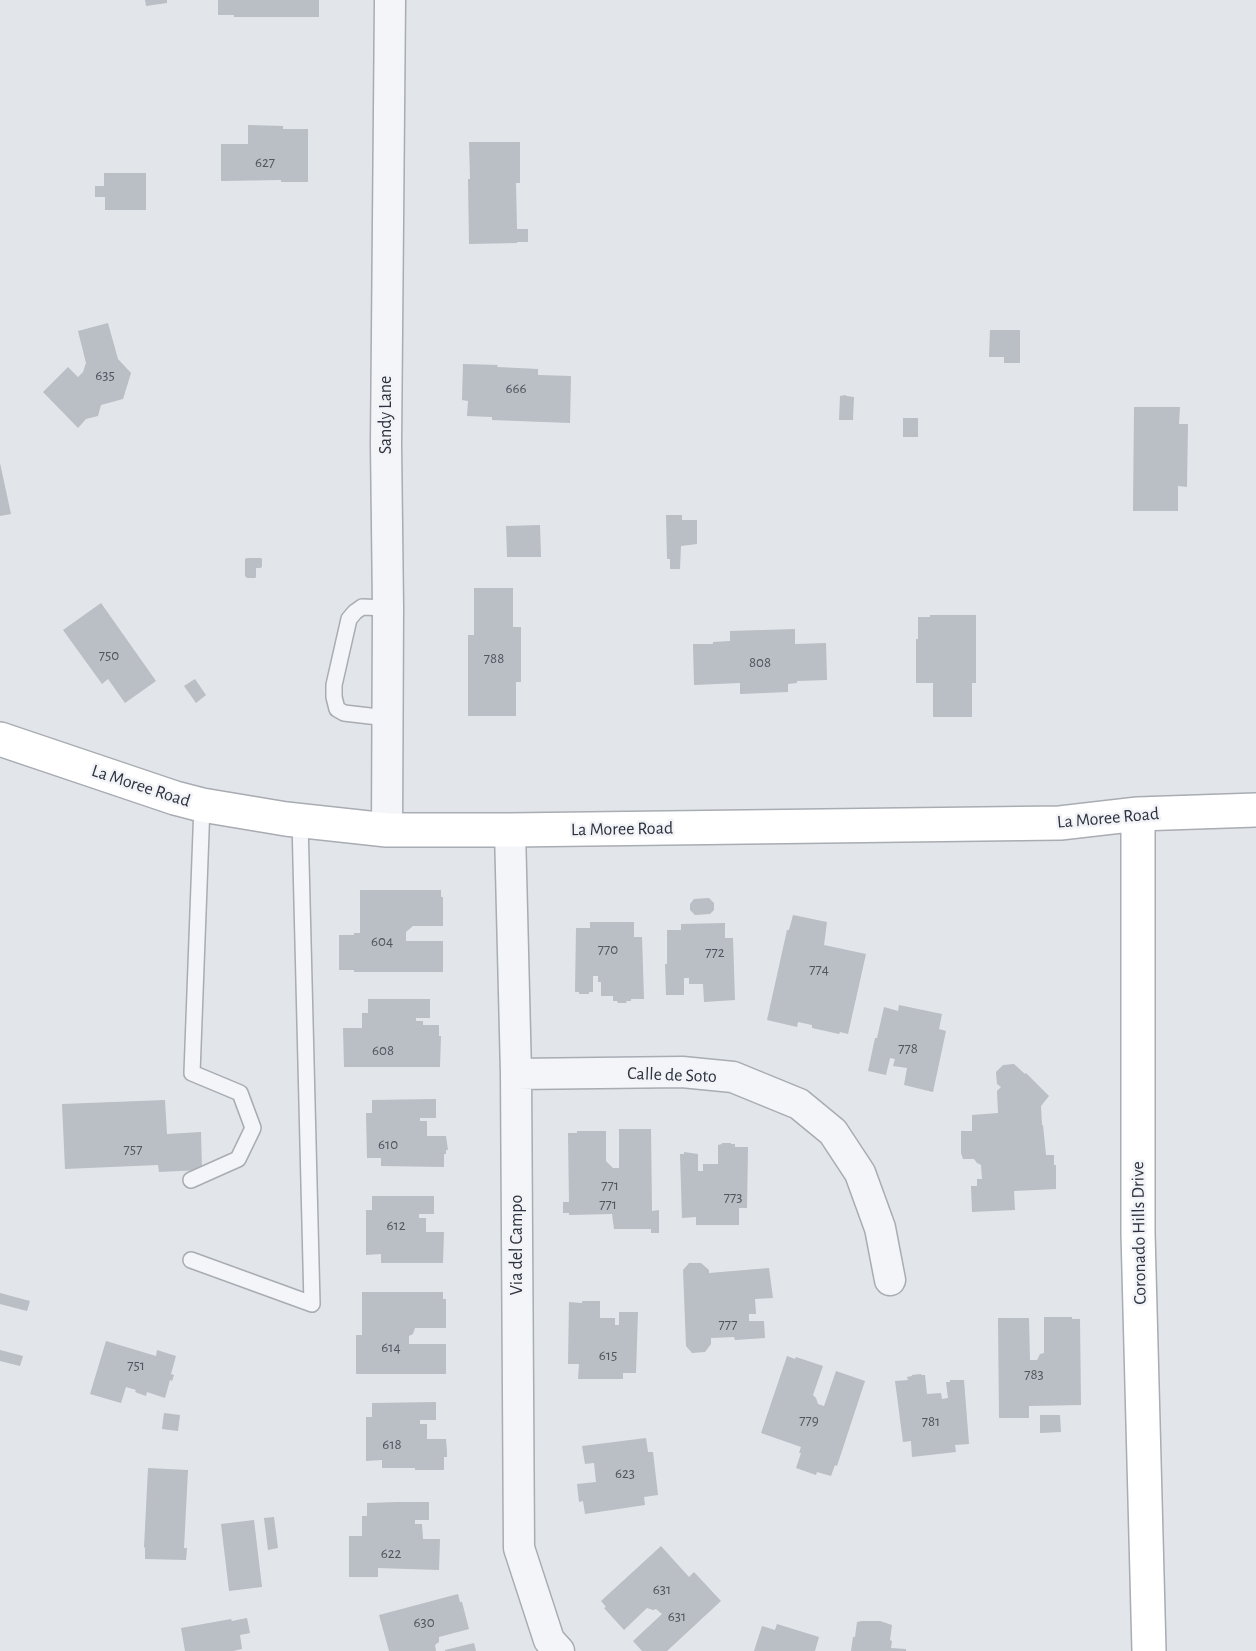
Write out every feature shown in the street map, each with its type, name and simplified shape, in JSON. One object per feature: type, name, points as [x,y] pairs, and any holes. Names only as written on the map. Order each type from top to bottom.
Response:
[{"type":"street","name":"Sandy Lane","points":[[387,830],[386,444],[390,0]]},
{"type":"street","name":"La Moree Road","points":[[0,739],[202,805],[387,830],[1060,823],[1138,814],[1256,810]]},
{"type":"street","name":"Coronado Hills Drive","points":[[1138,814],[1138,1233],[1149,1651]]},
{"type":"street","name":"Via del Campo","points":[[510,830],[516,1074],[519,1548],[549,1640],[559,1651]]},
{"type":"street","name":"Calle de Soto","points":[[516,1074],[682,1072],[733,1077],[800,1104],[833,1132],[860,1173],[880,1228],[890,1280]]},
{"type":"lane","points":[[387,718],[344,713],[337,709],[334,685],[350,619],[362,607],[388,608]]},
{"type":"lane","points":[[191,1180],[238,1159],[254,1128],[240,1093],[192,1073],[202,805]]},
{"type":"lane","points":[[191,1260],[312,1304],[300,820]]},
{"type":"building","points":[[145,0],[167,0],[167,3],[146,6]]},
{"type":"building","points":[[218,0],[319,0],[319,17],[218,15]]},
{"type":"building","points":[[248,125],[308,129],[308,182],[221,181],[221,144],[248,144]]},
{"type":"building","points":[[469,142],[520,142],[520,183],[516,183],[517,229],[528,229],[528,242],[469,244]]},
{"type":"building","points":[[104,173],[146,173],[146,210],[105,210],[105,197],[95,197],[95,186],[104,186]]},
{"type":"building","points":[[108,323],[118,359],[131,373],[123,399],[101,405],[98,416],[86,419],[78,428],[43,392],[68,367],[78,377],[83,372],[86,363],[78,331]]},
{"type":"building","points":[[990,330],[1020,330],[1020,363],[1004,363],[1004,357],[989,357]]},
{"type":"building","points":[[463,364],[538,369],[538,375],[571,376],[570,423],[492,420],[492,417],[467,416],[468,401],[462,400]]},
{"type":"building","points":[[840,396],[854,397],[853,420],[839,420]]},
{"type":"building","points":[[1134,407],[1180,407],[1179,424],[1188,424],[1187,487],[1178,486],[1178,511],[1133,511]]},
{"type":"building","points":[[903,418],[918,418],[918,437],[903,437]]},
{"type":"building","points":[[0,463],[11,514],[0,516]]},
{"type":"building","points":[[666,515],[682,515],[682,520],[697,520],[697,544],[681,546],[680,569],[670,569],[670,559],[667,559]]},
{"type":"building","points":[[540,525],[541,557],[507,557],[506,526]]},
{"type":"building","points":[[245,559],[262,559],[261,568],[256,568],[255,578],[245,576]]},
{"type":"building","points":[[474,588],[513,588],[513,627],[521,627],[521,682],[516,682],[516,716],[468,716],[468,635],[474,635]]},
{"type":"building","points":[[101,603],[156,681],[125,703],[108,679],[102,684],[63,630]]},
{"type":"building","points":[[930,615],[976,615],[976,683],[972,683],[972,717],[933,717],[933,683],[916,683],[918,617],[930,617]]},
{"type":"building","points":[[795,629],[795,644],[826,643],[827,680],[797,681],[797,683],[788,684],[788,692],[740,694],[740,683],[694,685],[693,644],[730,641],[730,631]]},
{"type":"building","points":[[195,679],[206,695],[196,703],[184,686]]},
{"type":"building","points":[[360,890],[441,890],[443,926],[413,926],[406,932],[406,941],[443,941],[443,972],[339,970],[339,935],[360,933]]},
{"type":"building","points":[[709,898],[714,903],[714,910],[710,914],[695,915],[690,910],[690,904],[694,899]]},
{"type":"building","points":[[793,915],[827,922],[824,945],[866,954],[848,1034],[812,1028],[812,1025],[798,1022],[797,1027],[767,1020],[787,930],[789,930]]},
{"type":"building","points":[[590,922],[634,922],[634,937],[642,937],[644,999],[631,999],[631,1001],[626,1001],[627,1003],[618,1003],[613,1001],[613,996],[601,996],[601,982],[598,982],[598,976],[593,976],[593,992],[579,994],[575,992],[576,928],[590,928]]},
{"type":"building","points":[[725,923],[725,938],[733,938],[735,1000],[704,1002],[703,984],[689,984],[689,978],[684,978],[684,995],[666,995],[667,930],[681,930],[681,924]]},
{"type":"building","points":[[368,999],[430,999],[430,1018],[416,1018],[416,1021],[423,1021],[423,1025],[439,1025],[440,1067],[344,1067],[343,1028],[362,1028],[362,1013],[368,1013]]},
{"type":"building","points":[[899,1005],[942,1014],[939,1029],[946,1031],[933,1092],[904,1085],[907,1068],[893,1066],[895,1059],[890,1058],[886,1075],[868,1071],[884,1007],[898,1011]]},
{"type":"building","points":[[1014,1064],[1049,1096],[1041,1106],[1042,1125],[1046,1155],[1054,1155],[1056,1189],[1014,1191],[1015,1210],[972,1212],[971,1186],[977,1186],[977,1179],[982,1179],[981,1165],[974,1159],[963,1159],[961,1131],[972,1131],[972,1115],[998,1113],[997,1091],[1001,1087],[997,1084],[996,1072],[1003,1065]]},
{"type":"building","points":[[436,1099],[436,1118],[420,1118],[420,1121],[427,1121],[427,1136],[446,1136],[448,1150],[444,1154],[444,1167],[381,1166],[381,1158],[367,1158],[366,1113],[372,1113],[372,1100]]},
{"type":"building","points":[[165,1100],[167,1134],[201,1132],[202,1170],[159,1172],[158,1165],[65,1169],[62,1104]]},
{"type":"building","points":[[619,1129],[651,1129],[652,1211],[659,1210],[659,1233],[651,1233],[651,1229],[614,1229],[612,1214],[569,1215],[569,1213],[563,1213],[563,1202],[569,1202],[568,1133],[606,1131],[606,1161],[613,1168],[619,1168]]},
{"type":"building","points":[[735,1144],[735,1147],[748,1147],[747,1208],[739,1208],[739,1225],[696,1225],[696,1217],[682,1218],[680,1154],[684,1152],[698,1154],[698,1171],[703,1171],[703,1164],[718,1164],[718,1145]]},
{"type":"building","points":[[372,1196],[434,1196],[434,1214],[419,1214],[419,1218],[426,1218],[426,1232],[444,1232],[443,1263],[381,1263],[381,1254],[366,1255],[366,1210],[372,1210]]},
{"type":"building","points":[[689,1263],[701,1263],[709,1270],[709,1273],[769,1268],[773,1298],[755,1299],[756,1314],[749,1314],[749,1321],[764,1321],[765,1338],[735,1340],[734,1337],[711,1338],[711,1344],[705,1352],[692,1353],[686,1346],[683,1270]]},
{"type":"building","points":[[362,1292],[443,1292],[443,1299],[446,1299],[446,1328],[415,1328],[413,1334],[409,1336],[409,1344],[446,1344],[446,1374],[356,1374],[356,1335],[362,1335]]},
{"type":"building","points":[[0,1293],[30,1301],[27,1311],[0,1304]]},
{"type":"building","points":[[582,1301],[600,1301],[600,1318],[615,1318],[615,1325],[619,1325],[619,1312],[638,1312],[636,1373],[623,1373],[623,1379],[578,1379],[579,1364],[568,1364],[569,1302],[582,1303]]},
{"type":"building","points":[[1044,1317],[1080,1319],[1081,1405],[1029,1406],[1029,1418],[999,1418],[998,1318],[1029,1318],[1030,1360],[1037,1360],[1040,1354],[1044,1353]]},
{"type":"building","points":[[106,1341],[156,1356],[157,1350],[176,1356],[171,1374],[174,1375],[172,1381],[170,1380],[165,1398],[147,1392],[146,1396],[126,1387],[121,1403],[90,1394]]},
{"type":"building","points":[[0,1350],[23,1356],[20,1366],[0,1361]]},
{"type":"building","points":[[787,1356],[823,1366],[813,1395],[818,1404],[824,1406],[836,1371],[865,1381],[837,1466],[835,1465],[831,1476],[817,1472],[816,1475],[796,1468],[801,1447],[761,1433]]},
{"type":"building","points":[[925,1375],[927,1394],[941,1393],[942,1399],[948,1398],[946,1382],[964,1380],[969,1444],[955,1445],[956,1452],[912,1457],[911,1441],[903,1442],[895,1381],[908,1380],[907,1377]]},
{"type":"building","points":[[436,1402],[436,1420],[420,1420],[420,1424],[427,1424],[427,1439],[446,1439],[447,1457],[444,1457],[444,1470],[382,1468],[382,1460],[366,1461],[366,1417],[372,1417],[372,1403]]},
{"type":"building","points":[[164,1413],[180,1415],[178,1431],[162,1429]]},
{"type":"building","points":[[1040,1415],[1060,1415],[1061,1432],[1040,1433]]},
{"type":"building","points":[[646,1438],[648,1452],[653,1452],[658,1495],[644,1497],[645,1505],[585,1514],[583,1501],[579,1502],[577,1484],[596,1482],[594,1463],[585,1464],[582,1446]]},
{"type":"building","points":[[148,1468],[188,1470],[184,1548],[187,1548],[186,1560],[145,1559]]},
{"type":"building","points":[[429,1502],[429,1520],[415,1520],[415,1524],[422,1524],[423,1539],[440,1539],[439,1570],[378,1568],[378,1577],[349,1577],[349,1536],[362,1536],[362,1516],[367,1516],[367,1503]]},
{"type":"building","points":[[274,1517],[278,1548],[268,1550],[264,1518]]},
{"type":"building","points":[[254,1520],[262,1587],[229,1591],[221,1524]]},
{"type":"building","points":[[661,1546],[689,1577],[694,1572],[721,1601],[667,1651],[642,1651],[633,1641],[662,1614],[656,1609],[647,1608],[624,1630],[604,1608],[606,1607],[601,1601]]},
{"type":"building","points":[[458,1594],[469,1629],[439,1637],[439,1642],[435,1645],[436,1651],[389,1651],[379,1615]]},
{"type":"building","points":[[247,1618],[250,1633],[240,1635],[242,1649],[185,1651],[181,1628]]},
{"type":"building","points":[[880,1621],[892,1625],[891,1648],[906,1649],[906,1651],[851,1651],[857,1622]]},
{"type":"building","points":[[777,1624],[819,1637],[815,1651],[754,1651],[762,1626],[775,1630]]},
{"type":"building","points":[[474,1643],[476,1651],[445,1651],[445,1650]]}]
